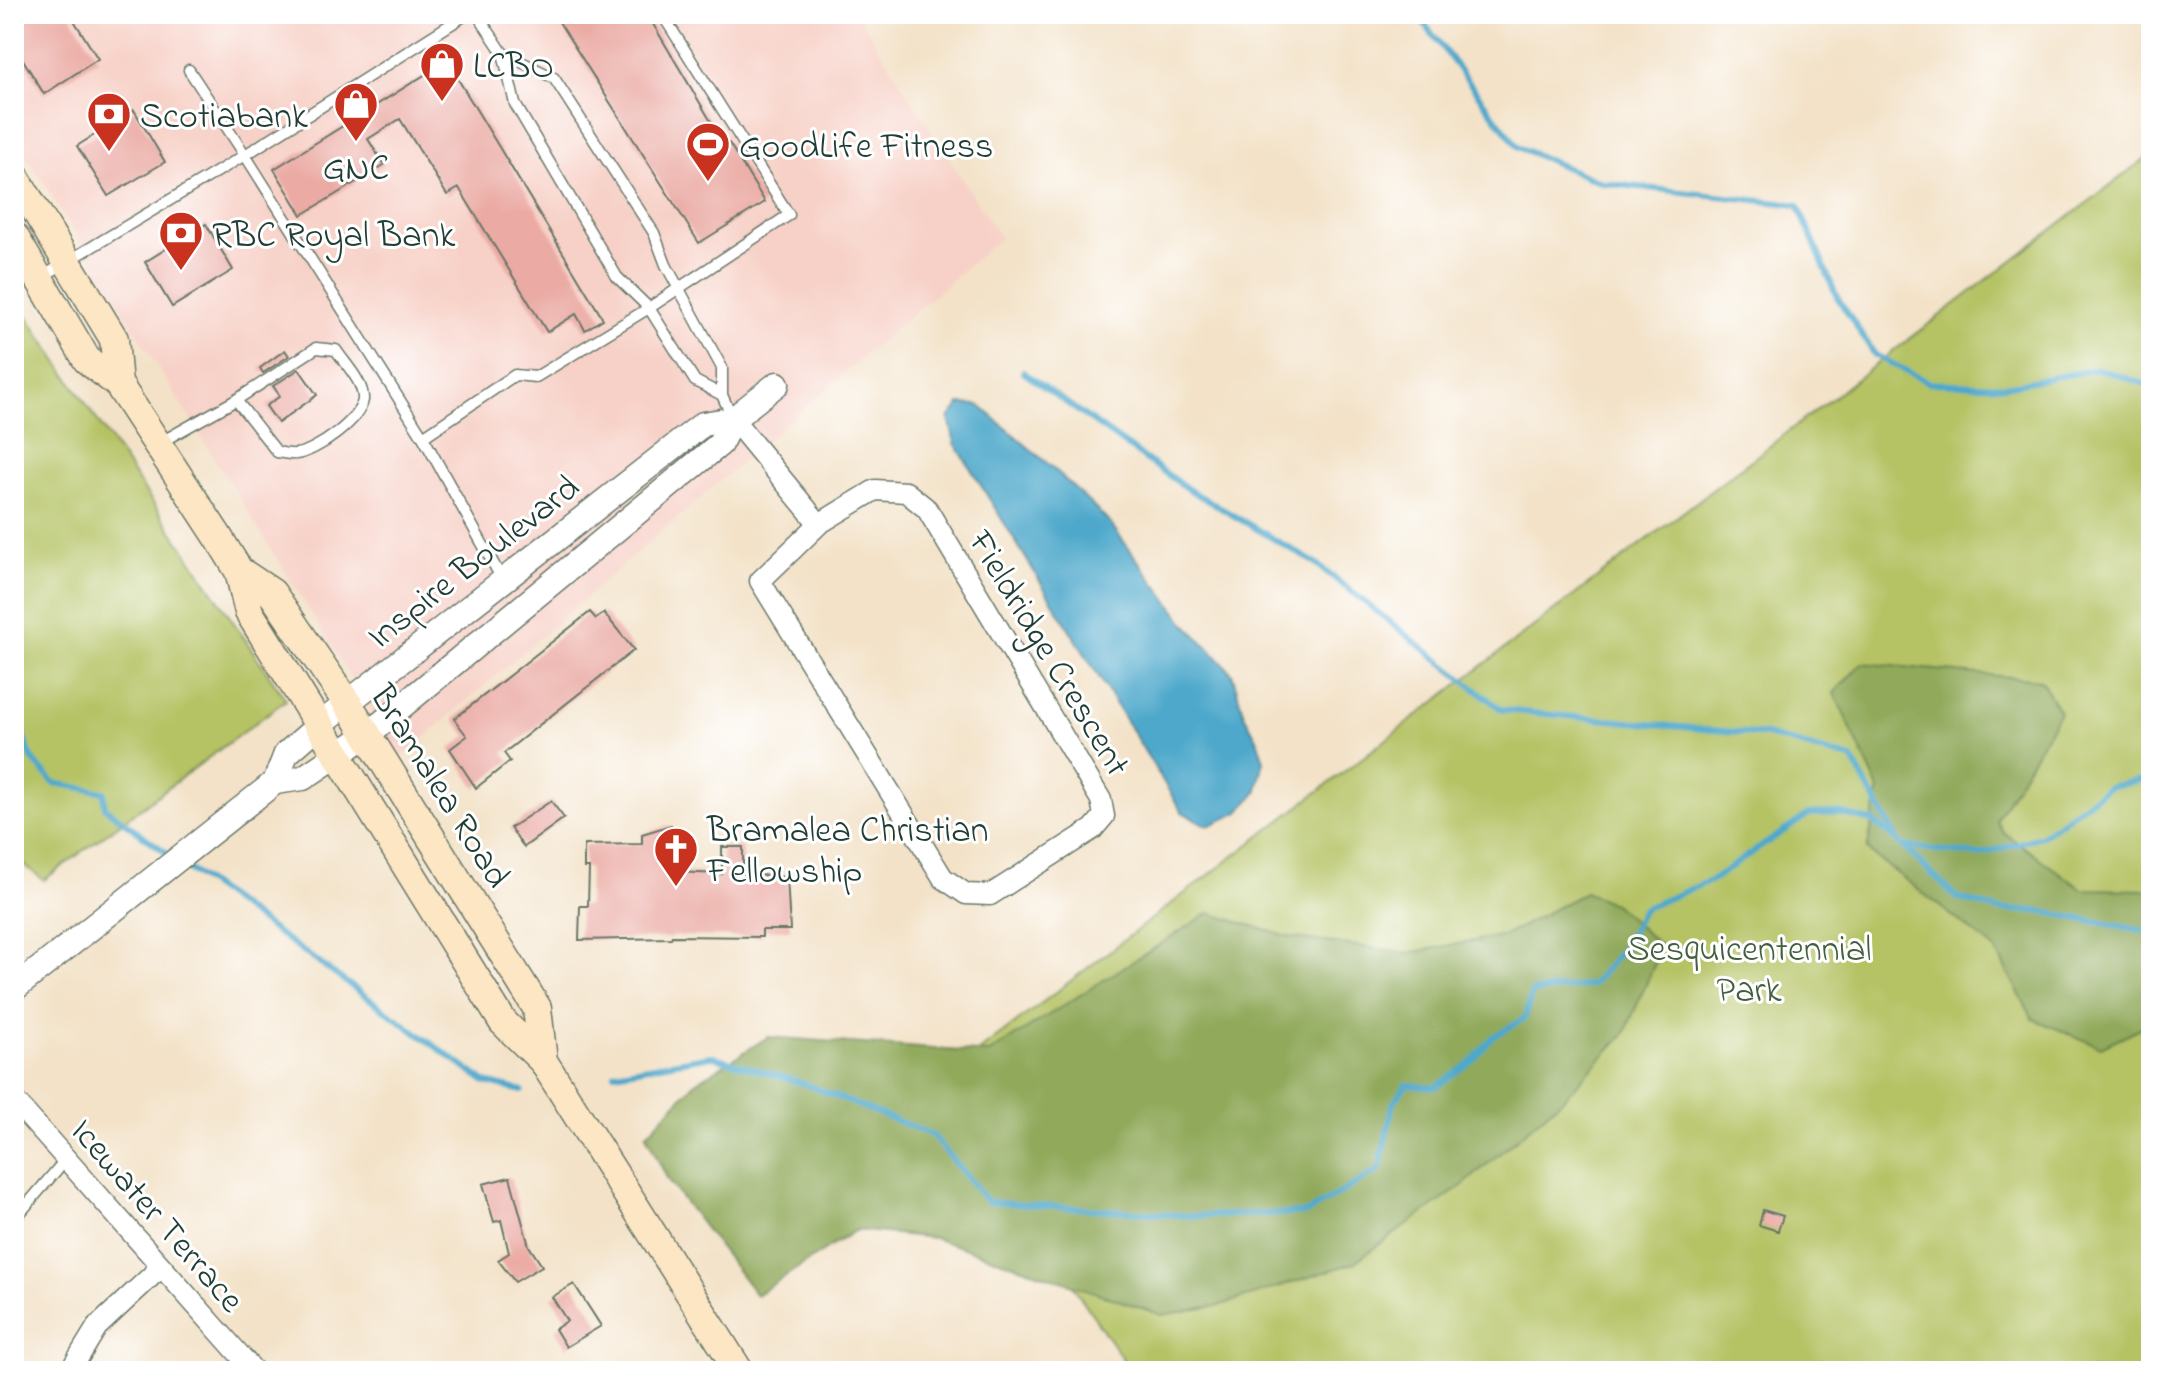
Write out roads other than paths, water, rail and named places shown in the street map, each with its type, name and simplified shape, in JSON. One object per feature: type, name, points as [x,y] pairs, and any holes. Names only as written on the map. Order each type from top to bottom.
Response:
[{"type":"main road","name":"Bramalea Road","points":[[14,175],[114,339],[118,384]]},
{"type":"main road","name":"Bramalea Road","points":[[14,236],[87,360],[118,384],[239,571],[249,612],[503,1022],[543,1061],[739,1371]]},
{"type":"main road","name":"Bramalea Road","points":[[239,571],[272,593],[348,704],[537,1008],[543,1061]]},
{"type":"street","name":"Inspire Boulevard","points":[[275,782],[303,778],[367,735],[720,444],[733,419],[777,384]]},
{"type":"street","name":"Inspire Boulevard","points":[[14,989],[275,782],[286,754],[318,726],[703,424],[733,419]]},
{"type":"street","points":[[733,419],[819,524]]},
{"type":"street","name":"Fieldridge Crescent","points":[[875,490],[906,492],[927,509],[1101,800],[1104,816],[1093,829],[990,895],[966,894],[943,878],[760,581],[819,524],[875,490]]},
{"type":"street","name":"Icewater Terrace","points":[[14,1100],[254,1371]]},
{"type":"street","points":[[70,1371],[97,1327],[161,1267]]},
{"type":"lane","points":[[39,279],[245,155],[467,14]]},
{"type":"lane","points":[[477,14],[503,53],[515,104],[617,277],[649,308],[695,381],[722,395]]},
{"type":"lane","points":[[423,437],[515,375],[536,377],[649,308],[789,215],[662,14]]},
{"type":"lane","points":[[503,53],[554,78],[654,233],[678,288],[722,368],[722,395],[733,419]]},
{"type":"lane","points":[[189,70],[423,437],[503,581]]},
{"type":"lane","points":[[158,444],[236,400],[316,348],[336,350],[358,382],[363,399],[355,420],[296,455],[277,452],[236,400]]},
{"type":"lane","points":[[14,1220],[66,1159]]},
{"type":"water","points":[[960,404],[979,405],[1055,470],[1109,522],[1185,623],[1232,673],[1244,715],[1264,761],[1256,793],[1238,813],[1208,826],[1182,812],[955,443],[949,418]]},
{"type":"waterway","points":[[1417,14],[1518,147],[1602,183],[1798,205],[1837,297],[1875,355],[1930,383],[2005,386],[2099,369],[2151,386]]},
{"type":"waterway","points":[[1023,372],[1188,489],[1315,563],[1502,710],[1766,735],[1852,759],[1896,837]]},
{"type":"waterway","points":[[14,712],[32,759],[54,783],[104,792],[105,808],[171,856]]},
{"type":"waterway","points":[[1904,846],[1979,855],[2042,836],[2108,787],[2151,778]]},
{"type":"waterway","points":[[615,1073],[711,1056],[805,1084],[932,1135],[988,1202],[1193,1216],[1306,1213],[1379,1170],[1393,1104],[1406,1085],[1436,1087],[1472,1061],[1493,1037],[1525,1018],[1532,992],[1592,985],[1624,947],[1643,909],[1712,880],[1809,814],[1838,813],[1872,821],[1897,840],[1957,898],[1999,910],[2039,911],[2151,932]]},
{"type":"waterway","points":[[180,863],[485,1082],[522,1091]]},
{"type":"place","name":"LCBO","points":[[442,103]]},
{"type":"place","name":"GNC","points":[[356,143]]},
{"type":"place","name":"Scotiabank","points":[[109,153]]},
{"type":"place","name":"GoodLife Fitness","points":[[708,183]]},
{"type":"place","name":"RBC Royal Bank","points":[[181,272]]},
{"type":"place","name":"Bramalea Christian Fellowship","points":[[676,888]]},
{"type":"park label","name":"Sesquicentennial Park","points":[[1749,968]]}]
